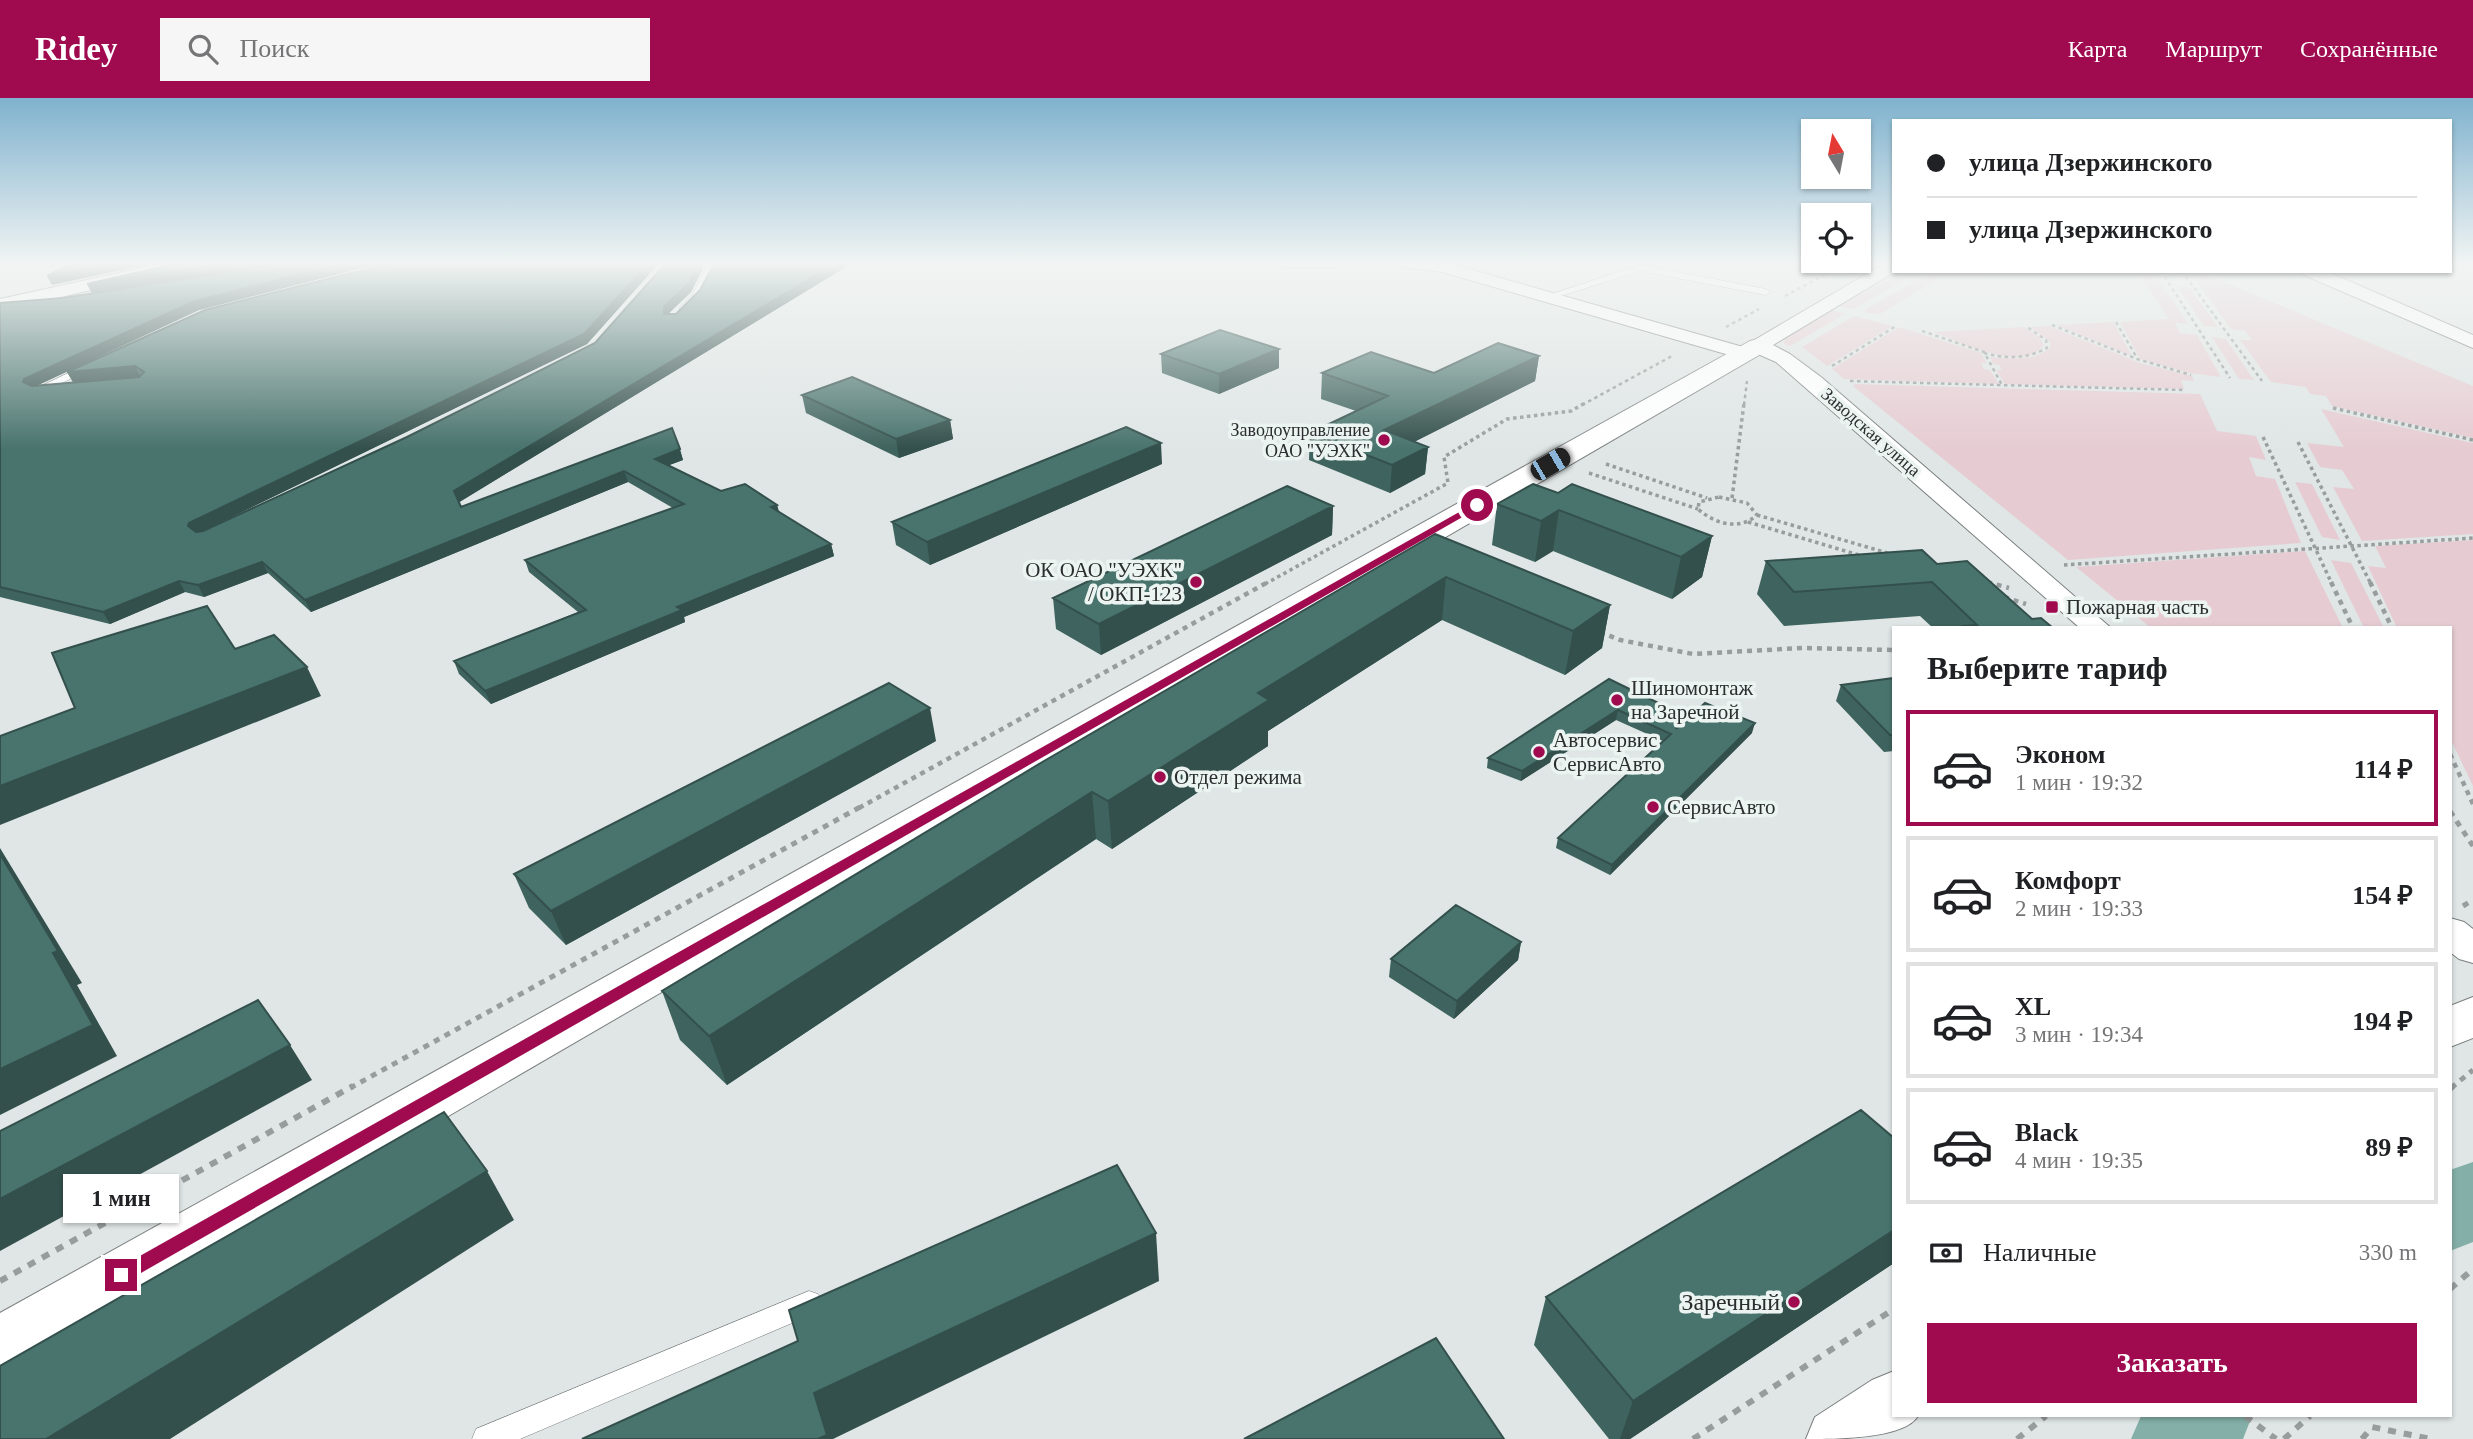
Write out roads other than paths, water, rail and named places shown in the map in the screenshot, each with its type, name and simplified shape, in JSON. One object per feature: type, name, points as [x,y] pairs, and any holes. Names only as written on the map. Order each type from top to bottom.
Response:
[{"type":"street","name":"Заводская улица","points":[[1643,325],[1750,358],[1783,358],[1819,376],[2095,626]]},
{"type":"street","points":[[0,1344],[1750,358],[1802,325]]},
{"type":"street","points":[[2433,325],[2473,342]]},
{"type":"street","points":[[2452,933],[2473,949]]},
{"type":"street","points":[[2452,1028],[2473,1015]]},
{"type":"street","points":[[1837,1439],[1892,1402]]},
{"type":"lane","points":[[75,387],[37,391],[96,364]]},
{"type":"lane","points":[[486,1439],[830,1294]]},
{"type":"waterway","points":[[2452,1213],[2473,1197]]},
{"type":"waterway","points":[[2178,1439],[2205,1417]]},
{"type":"place","name":"Заводоуправление ОАО \"УЭХК\"","points":[[1384,440]]},
{"type":"place","name":"ОК ОАО \"УЭХК\" / ОКП-123","points":[[1196,582]]},
{"type":"place","name":"Пожарная часть","points":[[2052,607]]},
{"type":"place","name":"Шиномонтаж на Заречной","points":[[1617,700]]},
{"type":"place","name":"Автосервис СервисАвто","points":[[1539,752]]},
{"type":"place","name":"Отдел режима","points":[[1160,777]]},
{"type":"place","name":"СервисАвто","points":[[1653,807]]},
{"type":"place","name":"Заречный","points":[[1794,1302]]}]
